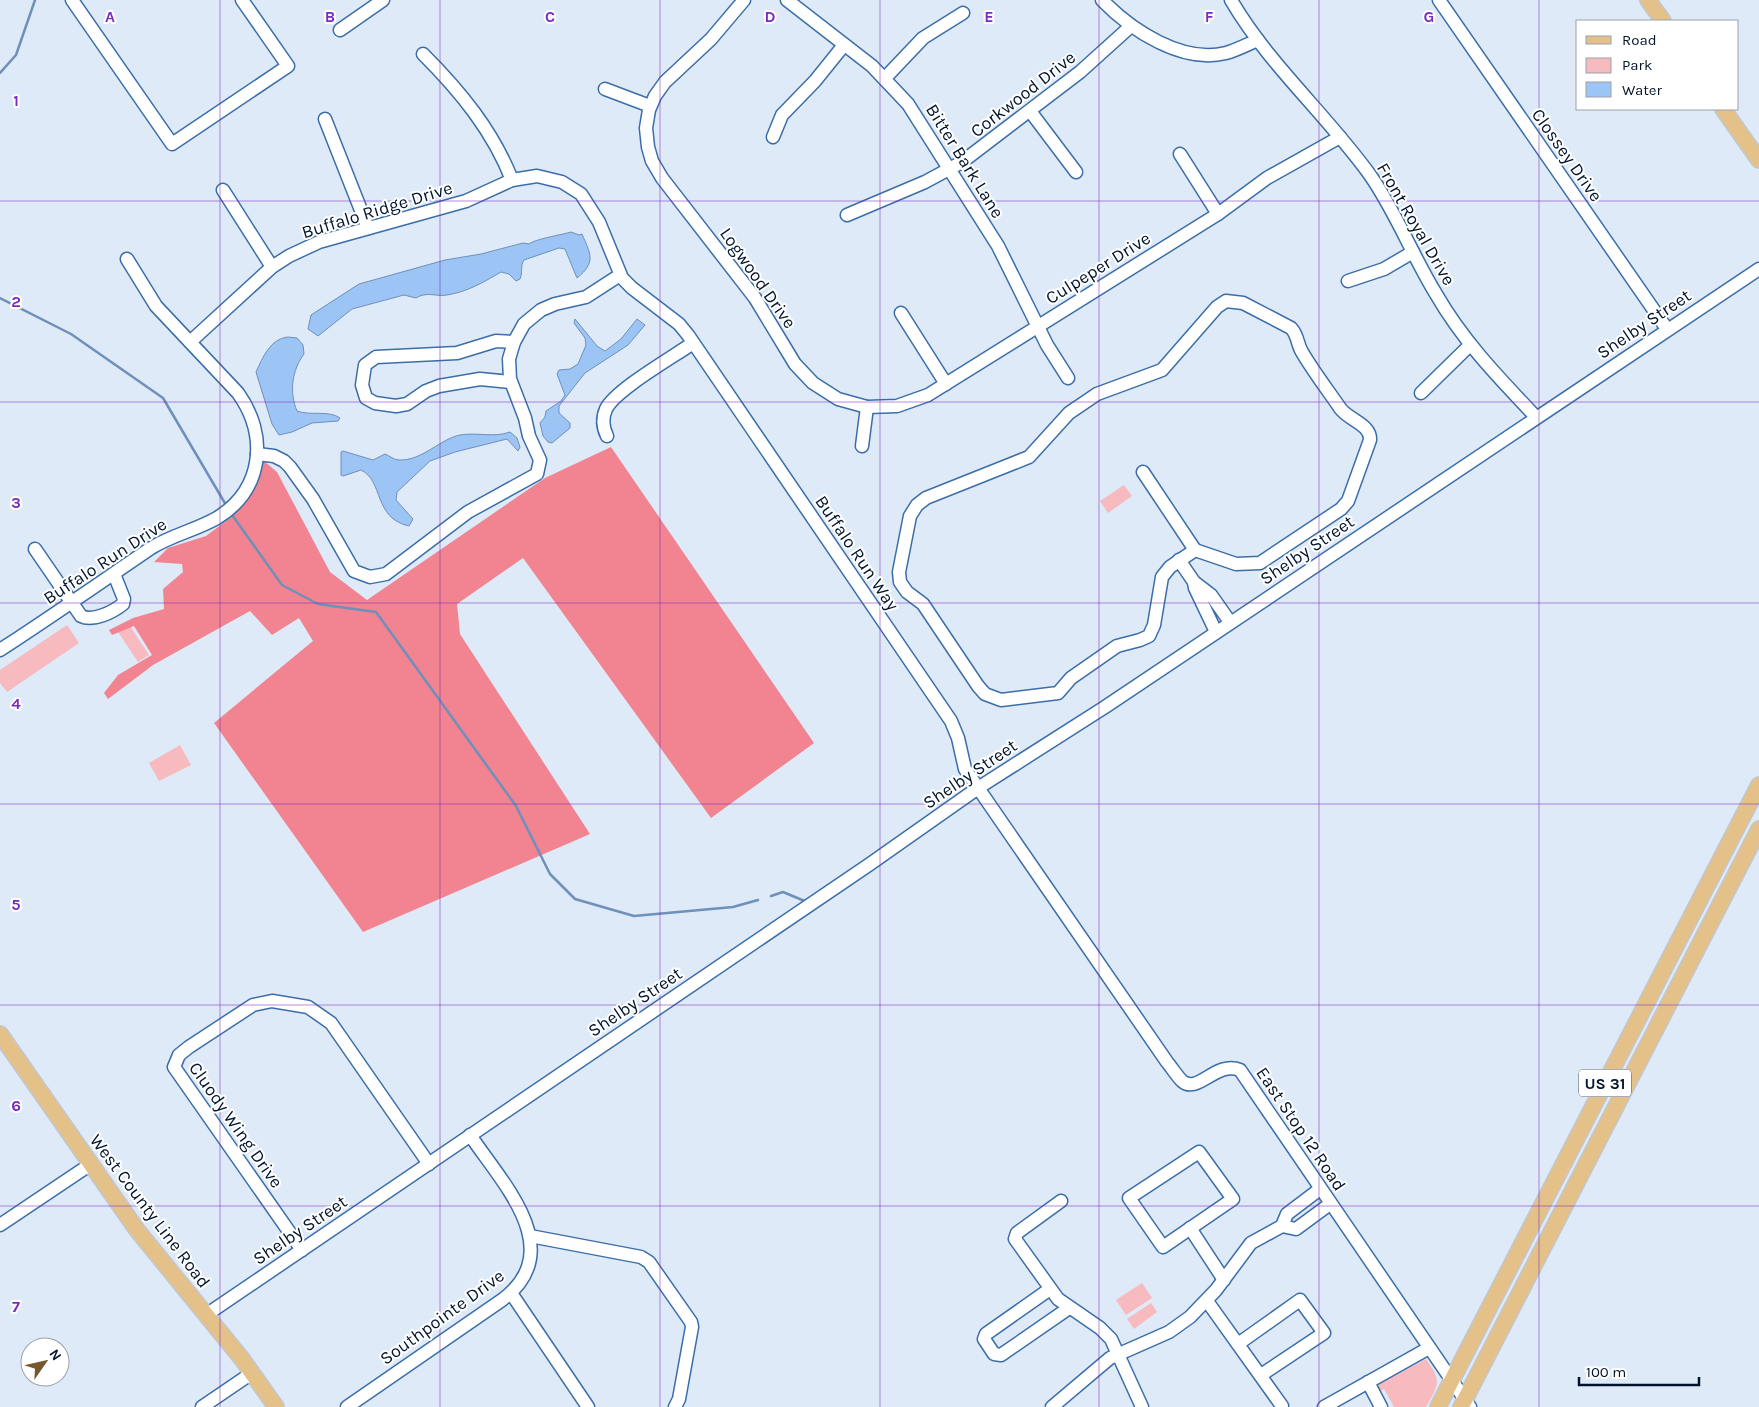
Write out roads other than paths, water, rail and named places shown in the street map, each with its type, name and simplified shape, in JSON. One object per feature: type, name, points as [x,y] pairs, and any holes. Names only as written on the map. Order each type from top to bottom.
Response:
[{"type":"main road","points":[[1648,0],[1662,20]]},
{"type":"main road","points":[[1724,110],[1759,160]]},
{"type":"main road","name":"US 31","points":[[1438,1407],[1759,785]]},
{"type":"main road","name":"US 31","points":[[1465,1405],[1759,829]]},
{"type":"main road","name":"West County Line Road","points":[[0,1034],[142,1237],[252,1373],[276,1407]]},
{"type":"street","points":[[72,0],[172,144],[288,66],[242,0]]},
{"type":"street","points":[[340,30],[383,0]]},
{"type":"street","points":[[605,89],[650,106],[665,82],[712,39],[744,0]]},
{"type":"street","name":"Bitter Bark Lane","points":[[787,0],[885,78],[908,104],[998,246],[1038,326],[1068,378]]},
{"type":"street","points":[[1102,0],[1131,26],[1170,47],[1194,54],[1224,53],[1258,40]]},
{"type":"street","name":"Front Royal Drive","points":[[1231,0],[1280,69],[1340,137],[1380,190],[1445,310],[1470,345],[1495,375],[1536,417]]},
{"type":"street","name":"Clossey Drive","points":[[1438,0],[1667,329]]},
{"type":"street","points":[[885,78],[923,38],[963,13]]},
{"type":"street","name":"Corkwood Drive","points":[[847,215],[950,170],[1030,112],[1086,68],[1131,26]]},
{"type":"street","points":[[773,136],[782,115],[816,81],[844,45]]},
{"type":"street","points":[[423,54],[449,80],[470,106],[499,149],[512,180]]},
{"type":"street","name":"Logwood Drive","points":[[650,106],[647,121],[647,142],[652,161],[755,298],[800,370],[813,384],[832,396],[845,402],[867,407]]},
{"type":"street","points":[[1030,112],[1076,172]]},
{"type":"street","points":[[326,120],[368,228]]},
{"type":"street","name":"Culpeper Drive","points":[[867,407],[907,404],[928,395],[1218,214],[1266,178],[1340,137]]},
{"type":"street","points":[[1180,154],[1218,214]]},
{"type":"street","name":"Buffalo Ridge Drive","points":[[190,342],[272,267],[319,242],[466,201],[512,180],[537,176],[555,180],[580,194],[592,208],[620,275]]},
{"type":"street","points":[[223,190],[272,267]]},
{"type":"street","points":[[1348,281],[1384,269],[1413,252]]},
{"type":"street","name":"Buffalo Run Drive","points":[[0,650],[165,540],[208,523],[227,511],[248,486],[257,454],[256,428],[249,408],[238,393],[156,306],[128,259]]},
{"type":"street","name":"Shelby Street","points":[[206,1315],[870,864],[978,788],[1216,632],[1759,269]]},
{"type":"street","points":[[257,454],[274,456],[287,464],[313,499],[350,567],[356,572],[370,577],[386,574],[468,512],[531,480],[538,473],[540,460],[531,443],[525,418],[511,382],[509,358],[514,342],[526,322],[541,310],[555,304],[588,296],[620,275]]},
{"type":"street","name":"Buffalo Run Way","points":[[620,275],[632,288],[679,324],[693,343],[951,721],[958,738],[965,769],[978,788]]},
{"type":"street","points":[[1143,472],[1195,550],[1236,564],[1248,565],[1263,562],[1342,507],[1349,500],[1370,440],[1369,433],[1365,427],[1343,412],[1301,351],[1293,330],[1240,302],[1226,302],[1217,307],[1162,370],[1097,394],[1069,413],[1030,458],[926,498],[917,504],[910,516],[898,572],[901,584],[907,592],[923,604],[978,686],[986,694],[1000,700],[1057,694],[1071,678],[1117,646],[1149,636],[1154,625],[1162,577],[1179,560],[1195,550]]},
{"type":"street","points":[[901,313],[946,384]]},
{"type":"street","points":[[511,382],[482,379],[439,386],[398,406],[375,403],[366,398],[363,392],[364,367],[374,358],[457,353],[496,341],[514,342]]},
{"type":"street","points":[[607,436],[604,429],[604,416],[612,400],[693,343]]},
{"type":"street","points":[[1421,393],[1470,345]]},
{"type":"street","points":[[862,446],[867,407]]},
{"type":"street","points":[[35,549],[71,603],[81,616],[88,619],[121,606],[124,599],[114,574]]},
{"type":"street","points":[[1179,560],[1194,582],[1210,595],[1230,622]]},
{"type":"street","points":[[1194,582],[1195,588],[1216,632]]},
{"type":"street","name":"East Stop 12 Road","points":[[978,788],[1184,1083],[1200,1082],[1226,1067],[1231,1066],[1240,1070],[1429,1348],[1465,1405]]},
{"type":"street","name":"Cluody Wing Drive","points":[[302,1250],[174,1067],[179,1056],[189,1047],[253,1006],[272,1001],[308,1007],[331,1023],[429,1164]]},
{"type":"street","name":"Southpointe Drive","points":[[347,1407],[511,1293],[522,1278],[528,1264],[530,1236],[523,1215],[470,1135]]},
{"type":"street","points":[[1199,1152],[1233,1199],[1190,1228],[1163,1247],[1130,1198],[1199,1152]]},
{"type":"street","points":[[0,1225],[91,1164]]},
{"type":"street","points":[[1052,1407],[1117,1354],[1172,1330],[1190,1318],[1208,1301],[1250,1243],[1282,1226],[1287,1214],[1320,1189]]},
{"type":"street","points":[[1060,1201],[1017,1233],[1015,1237],[1050,1289],[1069,1308],[1100,1328],[1111,1339],[1142,1407]]},
{"type":"street","points":[[1282,1226],[1296,1229],[1330,1204]]},
{"type":"street","points":[[1190,1228],[1224,1280]]},
{"type":"street","points":[[530,1236],[641,1257],[649,1262],[691,1322],[692,1327],[679,1400],[675,1407]]},
{"type":"street","points":[[1050,1289],[986,1334],[984,1339],[994,1354],[1001,1355],[1069,1308]]},
{"type":"street","points":[[511,1293],[588,1407]]},
{"type":"street","points":[[1238,1344],[1300,1300],[1324,1333],[1261,1375]]},
{"type":"street","points":[[1208,1301],[1282,1406]]},
{"type":"street","points":[[1324,1407],[1429,1348]]},
{"type":"street","points":[[202,1407],[252,1373]]},
{"type":"street","points":[[1368,1382],[1381,1407]]},
{"type":"water","points":[[571,232],[579,235],[582,234],[590,257],[587,267],[577,278],[565,249],[559,248],[524,260],[520,279],[516,281],[509,274],[501,272],[475,286],[454,294],[424,295],[416,298],[404,295],[352,309],[318,336],[308,329],[311,315],[359,284],[445,260],[481,254],[523,243],[529,244]]},
{"type":"water","points":[[575,319],[597,346],[605,351],[621,339],[637,319],[645,325],[628,345],[585,373],[559,406],[559,413],[570,423],[570,428],[552,443],[548,442],[543,436],[540,423],[545,417],[546,411],[561,401],[565,395],[557,374],[559,370],[570,369],[578,364],[586,345],[585,338],[574,323]]},
{"type":"water","points":[[282,338],[297,338],[303,345],[304,354],[294,374],[293,381],[293,396],[297,411],[330,414],[340,418],[338,421],[312,423],[292,432],[279,435],[272,424],[256,372],[264,355],[272,345]]},
{"type":"water","points":[[510,432],[517,438],[520,447],[518,451],[507,439],[455,452],[430,461],[397,492],[396,500],[413,519],[409,526],[398,522],[384,508],[368,475],[361,470],[341,475],[341,452],[343,451],[373,460],[385,454],[397,460],[407,459],[423,454],[445,441],[460,435],[498,435]]},
{"type":"waterway","points":[[0,73],[16,55],[35,0]]},
{"type":"waterway","points":[[0,298],[71,334],[163,398],[226,505]]},
{"type":"waterway","points":[[230,512],[282,585],[318,604],[376,612],[516,806],[550,874],[575,899],[634,916],[733,907],[758,900]]},
{"type":"waterway","points":[[771,896],[783,892],[807,902]]}]
